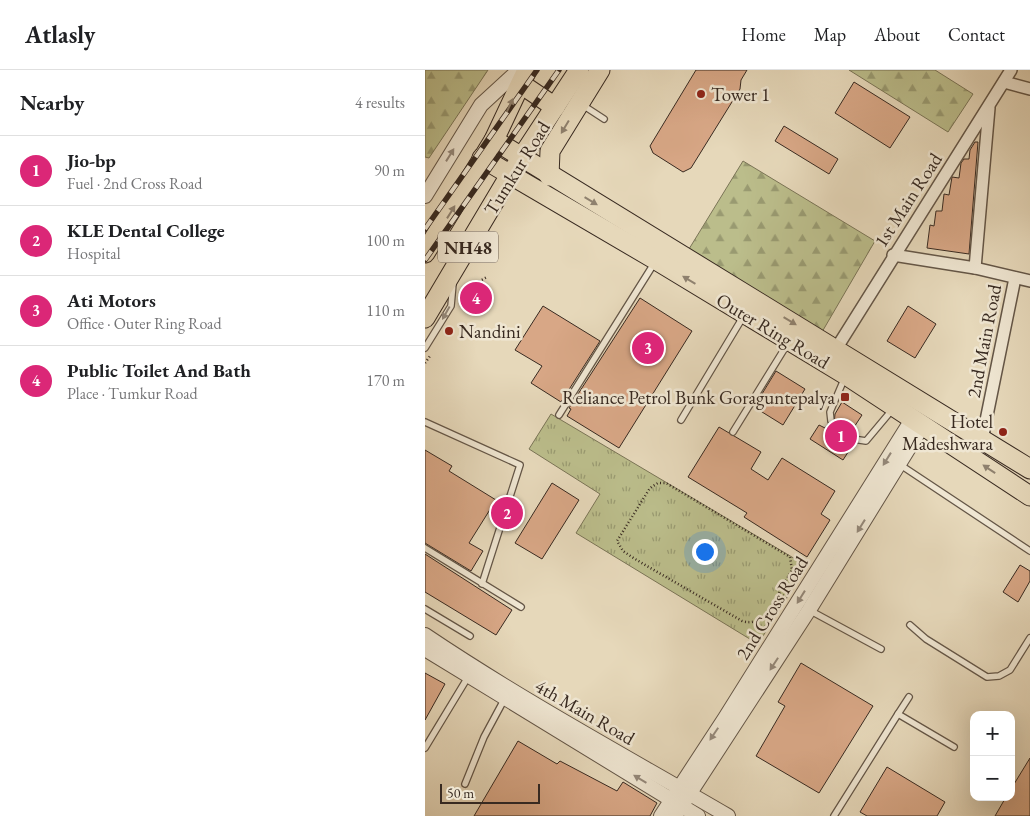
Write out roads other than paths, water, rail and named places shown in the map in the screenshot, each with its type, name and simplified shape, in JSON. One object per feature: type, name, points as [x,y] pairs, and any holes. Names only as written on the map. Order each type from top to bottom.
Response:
[{"type":"highway","name":"Tumkur Road","points":[[425,318],[510,175],[579,70]]},
{"type":"highway","points":[[549,176],[551,151],[600,70]]},
{"type":"highway","name":"Tumkur Road","points":[[425,253],[494,140],[522,75]]},
{"type":"highway","points":[[522,75],[555,107]]},
{"type":"highway","name":"Outer Ring Road","points":[[494,140],[549,176],[836,349],[1030,469]]},
{"type":"highway","name":"Outer Ring Road","points":[[482,158],[846,375],[1030,496]]},
{"type":"street","name":"1st Main Road","points":[[836,349],[1011,70]]},
{"type":"street","points":[[425,196],[481,105],[522,75]]},
{"type":"street","points":[[1004,82],[1030,89]]},
{"type":"street","points":[[975,268],[989,105]]},
{"type":"street","points":[[893,256],[975,268],[1030,280]]},
{"type":"street","name":"2nd Main Road","points":[[982,440],[1015,278]]},
{"type":"street","name":"2nd Cross Road","points":[[661,816],[679,800],[809,610],[899,464],[918,422]]},
{"type":"street","name":"2nd Cross Road","points":[[679,800],[730,710],[797,603],[918,422]]},
{"type":"street","name":"4th Main Road","points":[[425,636],[473,668],[599,743],[699,816]]},
{"type":"street","points":[[425,649],[679,800]]},
{"type":"street","name":"4th Main Road","points":[[679,800],[729,816]]},
{"type":"lane","points":[[580,103],[604,119]]},
{"type":"lane","points":[[559,415],[656,260]]},
{"type":"lane","points":[[425,348],[451,306],[454,272]]},
{"type":"lane","points":[[681,420],[745,314]]},
{"type":"lane","points":[[733,432],[789,341]]},
{"type":"lane","points":[[831,421],[830,412],[846,375]]},
{"type":"lane","points":[[853,439],[866,441],[895,406]]},
{"type":"lane","points":[[425,422],[520,465],[482,584]]},
{"type":"lane","points":[[899,464],[1030,551]]},
{"type":"lane","points":[[425,548],[521,607]]},
{"type":"lane","points":[[425,609],[470,636]]},
{"type":"lane","points":[[809,610],[881,649]]},
{"type":"lane","points":[[910,625],[926,640],[987,677],[999,676],[1011,670],[1030,638]]},
{"type":"lane","points":[[425,748],[469,676]]},
{"type":"lane","points":[[465,784],[484,737],[505,698]]},
{"type":"lane","points":[[834,816],[909,698]]},
{"type":"lane","points":[[898,714],[953,747]]},
{"type":"railway","points":[[425,229],[537,70]]},
{"type":"railway","points":[[425,260],[559,70]]},
{"type":"place","name":"Tower 1","points":[[701,94]]},
{"type":"place","name":"Public Toilet And Bath","points":[[476,298]]},
{"type":"place","name":"Nandini","points":[[449,331]]},
{"type":"place","name":"Ati Motors","points":[[648,348]]},
{"type":"place","name":"Reliance Petrol Bunk Goraguntepalya","points":[[845,397]]},
{"type":"place","name":"Hotel Madeshwara","points":[[1003,432]]},
{"type":"place","name":"Jio-bp","points":[[841,436]]},
{"type":"place","name":"KLE Dental College","points":[[507,513]]}]
